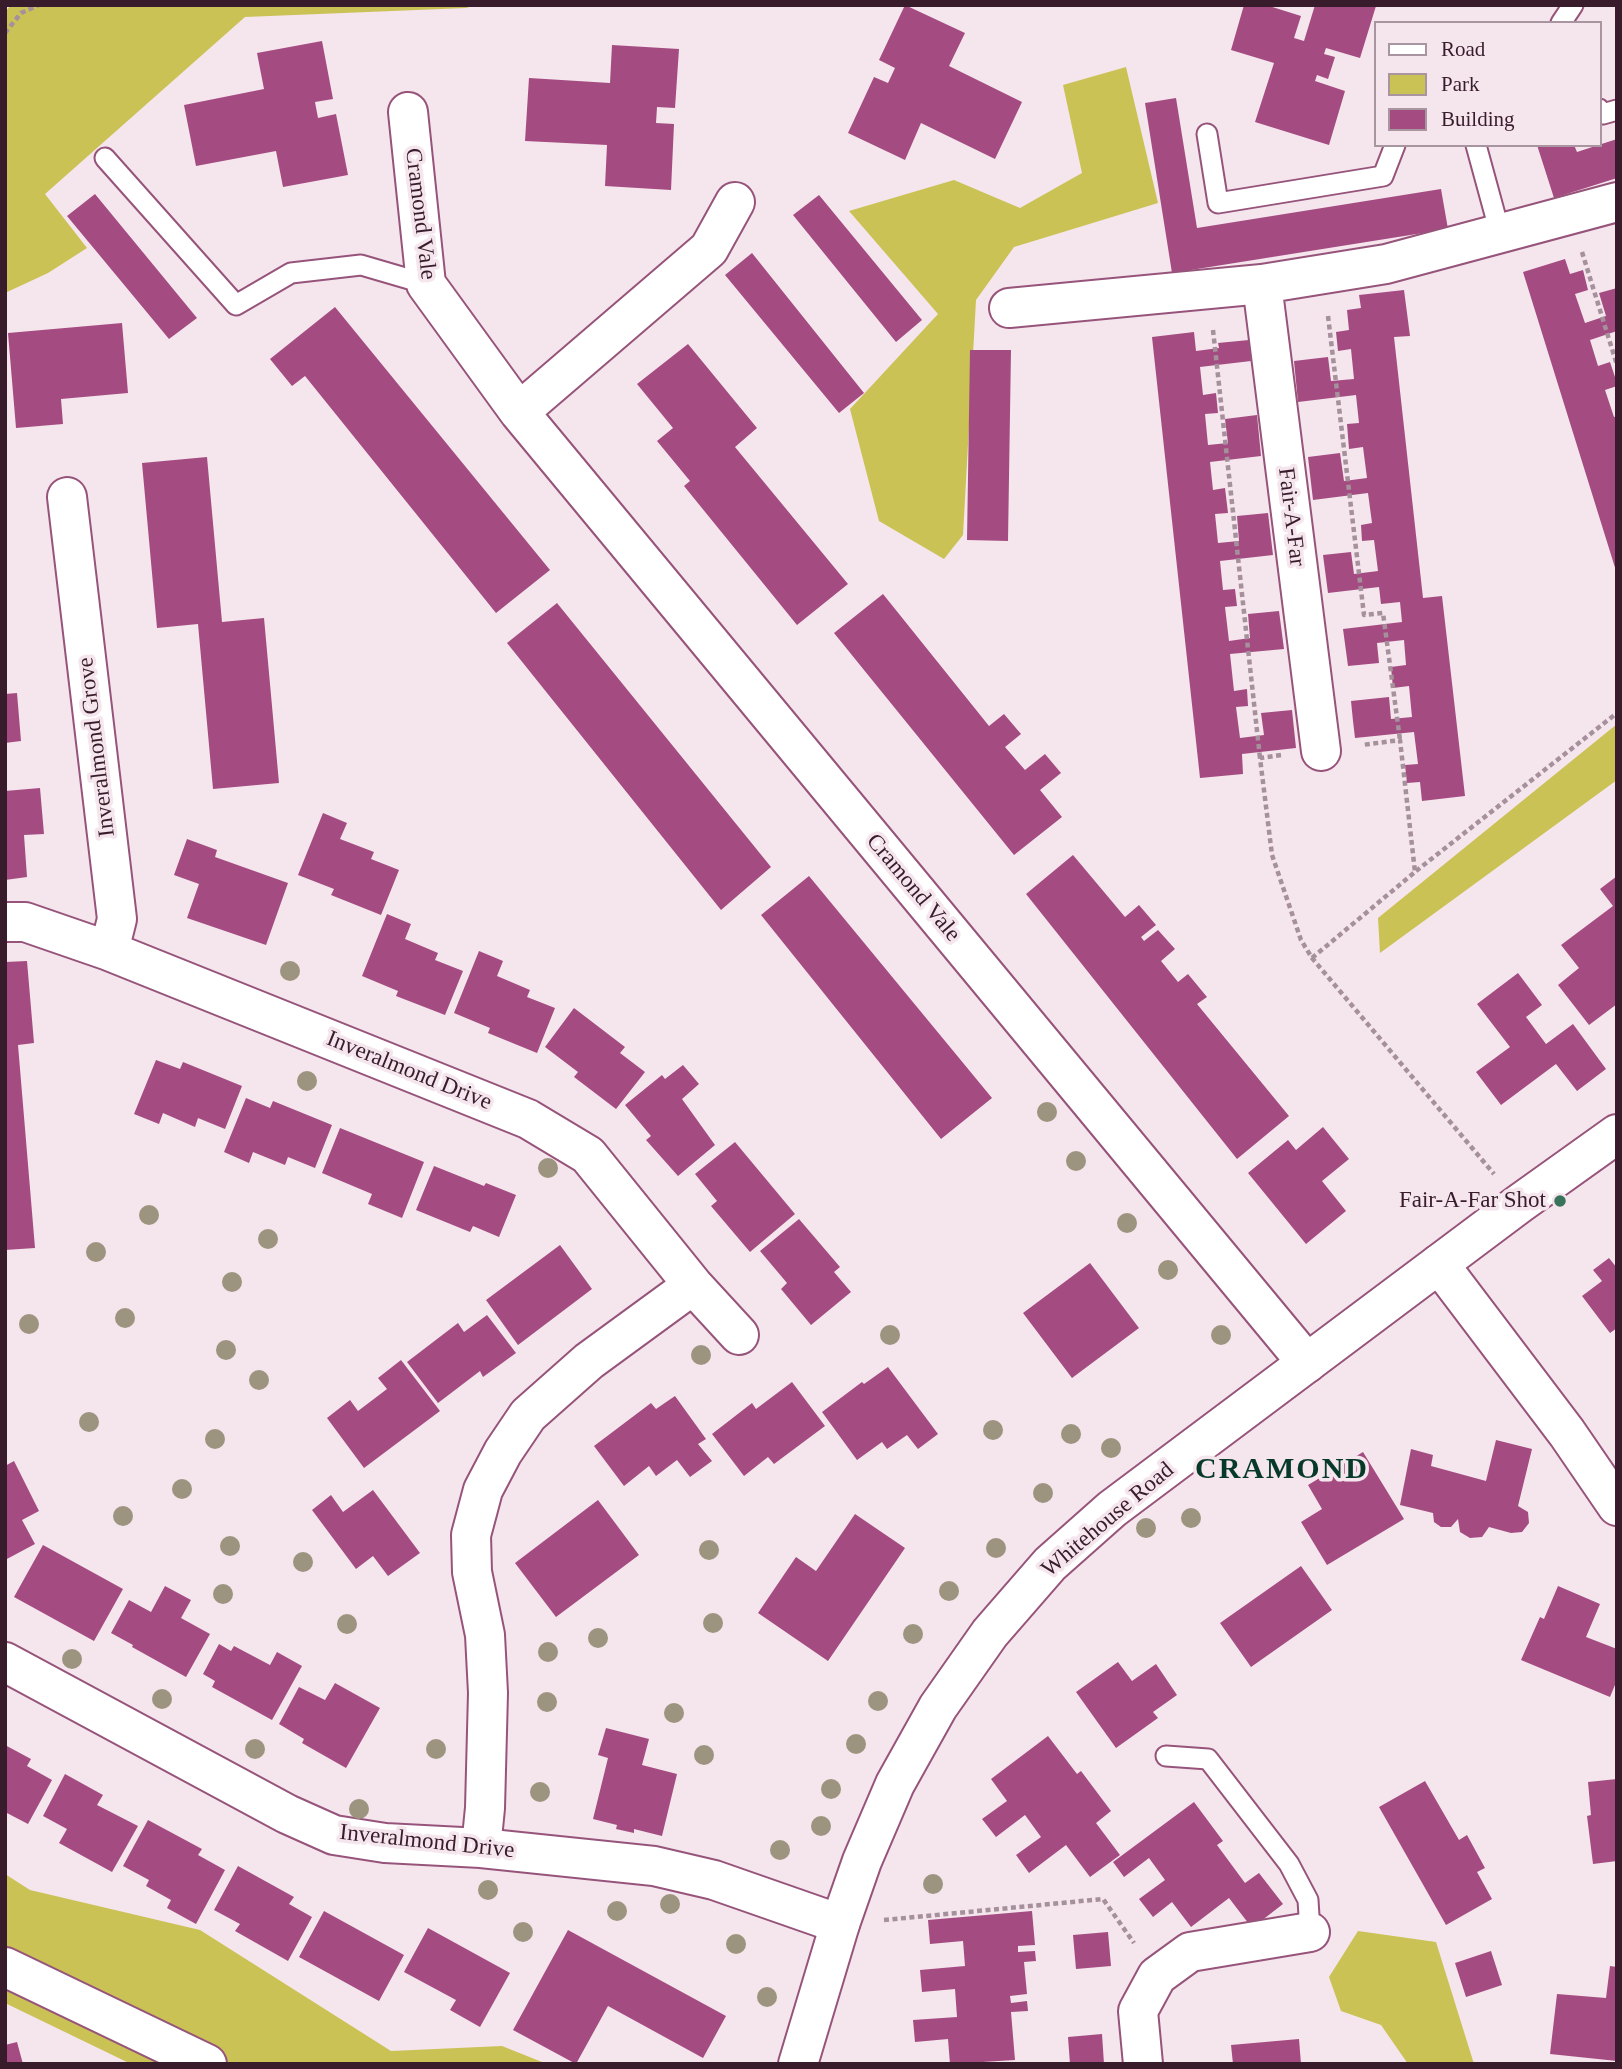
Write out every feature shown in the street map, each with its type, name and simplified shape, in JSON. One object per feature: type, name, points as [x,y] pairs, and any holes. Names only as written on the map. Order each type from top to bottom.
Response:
[{"type":"street","name":"Cramond Vale","points":[[408,112],[426,284],[519,412],[1307,1363]]},
{"type":"street","points":[[519,412],[709,249],[735,202]]},
{"type":"street","points":[[1009,308],[1262,284],[1386,264],[1617,202]]},
{"type":"street","name":"Fair-A-Far","points":[[1262,284],[1321,751]]},
{"type":"street","name":"Inveralmond Grove","points":[[67,496],[58,543],[117,919],[109,951]]},
{"type":"street","name":"Inveralmond Drive","points":[[5,922],[25,922],[109,951],[528,1119],[588,1156],[692,1285],[739,1335]]},
{"type":"street","name":"Whitehouse Road","points":[[798,2064],[840,1924],[862,1861],[895,1784],[938,1707],[990,1633],[1051,1564],[1112,1509],[1519,1204],[1617,1134]]},
{"type":"street","points":[[1439,1265],[1567,1433],[1617,1506]]},
{"type":"street","points":[[481,1848],[485,1808],[488,1693],[485,1635],[472,1572],[471,1535],[483,1490],[503,1452],[528,1415],[589,1361],[692,1285]]},
{"type":"street","name":"Inveralmond Drive","points":[[5,1662],[287,1814],[334,1835],[385,1843],[481,1848],[653,1866],[714,1880],[840,1924]]},
{"type":"street","points":[[1143,2064],[1138,2011],[1157,1976],[1190,1952],[1310,1932]]},
{"type":"street","points":[[5,1967],[207,2064]]},
{"type":"lane","points":[[1562,21],[1573,5]]},
{"type":"lane","points":[[1601,112],[1603,114],[1617,110]]},
{"type":"lane","points":[[1207,134],[1218,203],[1383,176],[1394,147]]},
{"type":"lane","points":[[1477,147],[1500,233]]},
{"type":"lane","points":[[105,158],[236,305],[290,273],[302,271],[361,265],[426,284]]},
{"type":"lane","points":[[1166,1756],[1208,1759],[1289,1864],[1308,1900],[1310,1932]]},
{"type":"path","points":[[5,33],[21,13],[39,5]]},
{"type":"path","points":[[1571,214],[1617,365]]},
{"type":"path","points":[[1324,274],[1363,615],[1383,613],[1415,872]]},
{"type":"path","points":[[1208,289],[1272,855],[1301,940],[1312,958],[1519,1204]]},
{"type":"path","points":[[1312,958],[1415,872],[1617,713]]},
{"type":"path","points":[[1260,758],[1400,740]]},
{"type":"path","points":[[840,1924],[1103,1899],[1157,1976]]},
{"type":"green space","points":[[11,5],[476,5],[466,8],[245,17],[45,194],[87,248],[48,273],[5,293],[5,12]]},
{"type":"green space","points":[[1126,67],[1158,203],[1014,247],[976,300],[963,535],[944,559],[879,521],[850,409],[938,314],[849,211],[954,180],[1020,208],[1082,173],[1063,85]]},
{"type":"green space","points":[[1617,724],[1617,780],[1380,953],[1378,918]]},
{"type":"green space","points":[[5,1874],[30,1890],[200,1930],[391,2051],[502,2046],[547,2064],[131,2064],[5,2003]]},
{"type":"green space","points":[[1358,1931],[1436,1942],[1474,2064],[1408,2064],[1381,2025],[1341,2011],[1329,1977]]},
{"type":"building","points":[[905,5],[965,33],[949,66],[1022,102],[995,159],[921,123],[905,160],[848,133],[874,77],[888,83],[895,68],[879,60]]},
{"type":"building","points":[[1244,5],[1266,5],[1301,16],[1294,38],[1304,41],[1315,5],[1376,6],[1360,58],[1326,48],[1324,54],[1335,57],[1328,79],[1317,75],[1315,81],[1345,91],[1329,145],[1255,122],[1274,63],[1231,50]]},
{"type":"building","points":[[322,41],[333,99],[315,102],[318,118],[336,114],[348,175],[283,187],[276,151],[196,166],[184,105],[264,89],[257,53]]},
{"type":"building","points":[[612,45],[679,49],[675,108],[657,107],[656,123],[674,124],[671,190],[605,186],[607,145],[525,141],[529,78],[610,83]]},
{"type":"building","points":[[1176,98],[1197,228],[1441,189],[1448,229],[1172,273],[1145,103]]},
{"type":"building","points":[[1617,139],[1617,178],[1554,198],[1538,147],[1575,147],[1577,152],[1601,147],[1601,144]]},
{"type":"building","points":[[95,194],[197,318],[169,339],[67,216]]},
{"type":"building","points":[[819,195],[922,320],[896,342],[793,215]]},
{"type":"building","points":[[752,253],[864,393],[839,413],[725,275]]},
{"type":"building","points":[[1565,259],[1570,274],[1583,270],[1588,290],[1575,294],[1585,323],[1606,316],[1599,293],[1617,288],[1617,331],[1590,340],[1598,366],[1610,362],[1617,383],[1617,386],[1605,390],[1614,417],[1617,416],[1617,574],[1523,272]]},
{"type":"building","points":[[1404,290],[1410,336],[1394,337],[1423,598],[1442,596],[1465,796],[1422,801],[1420,782],[1407,783],[1405,765],[1418,764],[1414,732],[1355,738],[1353,721],[1351,701],[1389,697],[1391,719],[1412,717],[1409,686],[1393,688],[1391,667],[1406,665],[1404,640],[1377,643],[1379,663],[1348,666],[1343,629],[1402,622],[1400,602],[1381,604],[1379,587],[1328,593],[1323,555],[1351,552],[1354,574],[1378,571],[1374,540],[1362,541],[1361,525],[1372,523],[1368,493],[1313,500],[1308,457],[1340,453],[1344,481],[1367,478],[1363,447],[1349,449],[1347,424],[1359,423],[1356,395],[1298,402],[1294,361],[1328,357],[1331,381],[1354,379],[1351,349],[1338,351],[1336,332],[1349,330],[1347,310],[1361,308],[1359,295]]},
{"type":"building","points":[[335,307],[550,570],[496,613],[305,376],[292,386],[270,359]]},
{"type":"building","points":[[122,323],[128,393],[61,399],[63,424],[16,428],[8,333]]},
{"type":"building","points":[[1194,332],[1196,351],[1219,348],[1218,343],[1249,340],[1251,361],[1200,367],[1203,395],[1216,393],[1218,413],[1205,414],[1208,445],[1228,443],[1225,419],[1257,415],[1261,456],[1210,462],[1213,490],[1225,488],[1228,513],[1215,514],[1218,543],[1239,541],[1237,516],[1268,513],[1273,555],[1220,561],[1223,590],[1235,589],[1237,606],[1225,607],[1229,641],[1250,638],[1248,614],[1279,611],[1284,649],[1230,654],[1234,691],[1247,689],[1248,706],[1236,707],[1240,738],[1264,735],[1261,713],[1292,710],[1296,748],[1242,754],[1243,774],[1200,778],[1152,337]]},
{"type":"building","points":[[688,344],[757,428],[735,447],[848,584],[797,625],[684,486],[690,481],[657,441],[673,428],[637,384]]},
{"type":"building","points":[[970,350],[1011,350],[1008,541],[967,540]]},
{"type":"building","points":[[207,457],[222,622],[264,618],[279,783],[213,789],[198,624],[157,628],[142,463]]},
{"type":"building","points":[[883,594],[989,726],[1004,714],[1021,734],[1005,747],[1025,770],[1045,754],[1061,773],[1040,790],[1062,817],[1014,855],[834,633]]},
{"type":"building","points":[[557,603],[771,867],[721,910],[507,643]]},
{"type":"building","points":[[17,693],[21,741],[5,743],[5,694]]},
{"type":"building","points":[[40,788],[44,834],[24,835],[27,877],[5,880],[5,791]]},
{"type":"building","points":[[323,813],[347,823],[340,839],[374,852],[371,859],[399,870],[381,915],[331,895],[334,889],[298,875]]},
{"type":"building","points":[[187,839],[217,850],[215,857],[288,883],[266,945],[187,918],[199,884],[174,875]]},
{"type":"building","points":[[1073,855],[1125,917],[1139,905],[1156,925],[1141,937],[1144,941],[1158,930],[1175,949],[1161,961],[1178,982],[1188,974],[1207,997],[1197,1004],[1289,1116],[1237,1159],[1026,894]]},
{"type":"building","points":[[809,876],[992,1098],[941,1139],[761,915]]},
{"type":"building","points":[[1617,876],[1617,1004],[1589,1025],[1558,985],[1579,968],[1561,945],[1613,906],[1600,889]]},
{"type":"building","points":[[387,914],[411,924],[405,939],[438,953],[435,960],[463,971],[445,1015],[396,996],[398,991],[362,976]]},
{"type":"building","points":[[479,951],[503,961],[497,976],[530,990],[527,997],[555,1008],[537,1053],[488,1033],[490,1028],[454,1013]]},
{"type":"building","points":[[27,961],[34,1043],[18,1045],[35,1248],[5,1250],[5,962]]},
{"type":"building","points":[[1518,973],[1542,1005],[1526,1017],[1546,1044],[1573,1024],[1606,1069],[1577,1091],[1556,1064],[1501,1105],[1476,1072],[1510,1047],[1477,1004]]},
{"type":"building","points":[[574,1008],[625,1047],[620,1053],[645,1072],[616,1109],[574,1077],[578,1072],[545,1047]]},
{"type":"building","points":[[156,1060],[180,1069],[183,1062],[242,1086],[225,1129],[198,1118],[195,1127],[163,1113],[159,1124],[134,1114]]},
{"type":"building","points":[[683,1065],[699,1084],[682,1099],[715,1145],[678,1176],[646,1140],[651,1136],[625,1105],[662,1075],[665,1079]]},
{"type":"building","points":[[246,1098],[270,1108],[273,1101],[332,1125],[315,1168],[288,1157],[285,1165],[253,1152],[249,1163],[224,1152]]},
{"type":"building","points":[[1323,1127],[1349,1159],[1322,1181],[1346,1211],[1306,1244],[1248,1173],[1288,1140],[1296,1150]]},
{"type":"building","points":[[340,1128],[424,1162],[402,1218],[368,1204],[372,1194],[322,1173]]},
{"type":"building","points":[[735,1142],[795,1214],[750,1252],[711,1206],[717,1201],[695,1174]]},
{"type":"building","points":[[434,1166],[484,1186],[486,1183],[516,1195],[499,1237],[473,1226],[470,1232],[416,1210]]},
{"type":"building","points":[[799,1219],[840,1267],[834,1272],[851,1292],[811,1325],[781,1289],[787,1283],[760,1251]]},
{"type":"building","points":[[560,1245],[592,1289],[518,1345],[486,1300]]},
{"type":"building","points":[[1609,1258],[1617,1268],[1617,1328],[1610,1333],[1582,1296],[1602,1281],[1593,1270]]},
{"type":"building","points":[[1090,1263],[1139,1328],[1072,1378],[1023,1313]]},
{"type":"building","points":[[487,1315],[516,1353],[483,1377],[480,1371],[438,1403],[407,1362],[458,1323],[464,1332]]},
{"type":"building","points":[[401,1360],[440,1411],[364,1468],[327,1418],[350,1400],[358,1411],[387,1389],[378,1378]]},
{"type":"building","points":[[888,1367],[938,1434],[918,1449],[907,1435],[887,1449],[882,1442],[857,1460],[822,1412],[862,1382],[864,1384]]},
{"type":"building","points":[[792,1382],[825,1426],[774,1464],[768,1457],[744,1476],[712,1434],[752,1403],[756,1409]]},
{"type":"building","points":[[675,1396],[706,1439],[698,1444],[712,1461],[690,1477],[677,1460],[656,1476],[649,1466],[624,1486],[594,1446],[651,1403],[656,1409]]},
{"type":"building","points":[[1496,1440],[1532,1449],[1518,1506],[1528,1512],[1529,1523],[1522,1532],[1511,1533],[1489,1527],[1482,1537],[1470,1538],[1460,1532],[1458,1519],[1451,1527],[1441,1527],[1434,1522],[1433,1513],[1400,1505],[1411,1449],[1433,1455],[1431,1466],[1486,1481]]},
{"type":"building","points":[[1363,1452],[1404,1519],[1327,1565],[1301,1522],[1322,1509],[1308,1485]]},
{"type":"building","points":[[14,1461],[39,1511],[22,1520],[35,1544],[5,1560],[5,1466]]},
{"type":"building","points":[[373,1490],[420,1553],[388,1576],[373,1556],[356,1569],[312,1510],[331,1495],[343,1512]]},
{"type":"building","points":[[598,1500],[639,1555],[556,1617],[515,1563]]},
{"type":"building","points":[[855,1514],[905,1548],[828,1661],[758,1613],[796,1557],[816,1571]]},
{"type":"building","points":[[43,1545],[123,1589],[94,1641],[14,1597]]},
{"type":"building","points":[[1301,1566],[1332,1610],[1251,1667],[1220,1623]]},
{"type":"building","points":[[165,1586],[191,1600],[181,1618],[210,1634],[186,1677],[111,1633],[129,1600],[151,1612]]},
{"type":"building","points":[[1558,1586],[1600,1604],[1586,1637],[1617,1649],[1617,1680],[1610,1697],[1521,1660],[1540,1617],[1544,1619]]},
{"type":"building","points":[[219,1644],[231,1651],[234,1646],[270,1665],[277,1652],[302,1666],[272,1720],[212,1687],[215,1681],[203,1674]]},
{"type":"building","points":[[1118,1662],[1132,1681],[1156,1664],[1177,1695],[1153,1712],[1158,1718],[1116,1748],[1076,1692]]},
{"type":"building","points":[[335,1683],[380,1708],[346,1768],[302,1743],[304,1739],[279,1724],[299,1687],[325,1700]]},
{"type":"building","points":[[606,1728],[649,1739],[642,1765],[677,1774],[662,1836],[634,1829],[634,1833],[616,1829],[617,1825],[593,1819],[608,1758],[598,1755]]},
{"type":"building","points":[[1048,1736],[1077,1774],[1081,1771],[1111,1811],[1096,1823],[1120,1855],[1090,1877],[1066,1845],[1029,1873],[1016,1855],[1041,1837],[1025,1815],[996,1837],[982,1819],[1007,1801],[991,1779]]},
{"type":"building","points":[[5,1745],[31,1759],[27,1766],[52,1780],[28,1824],[5,1812]]},
{"type":"building","points":[[65,1774],[103,1795],[97,1805],[138,1826],[112,1872],[59,1843],[67,1829],[43,1816]]},
{"type":"building","points":[[1617,1779],[1617,1861],[1593,1864],[1587,1816],[1591,1815],[1588,1782]]},
{"type":"building","points":[[1425,1781],[1459,1840],[1467,1835],[1485,1868],[1477,1872],[1492,1899],[1446,1925],[1379,1807]]},
{"type":"building","points":[[1194,1802],[1223,1841],[1217,1845],[1245,1883],[1259,1873],[1283,1904],[1252,1928],[1229,1898],[1191,1927],[1172,1902],[1153,1917],[1139,1899],[1165,1880],[1149,1858],[1124,1877],[1113,1862]]},
{"type":"building","points":[[148,1820],[202,1849],[198,1855],[225,1870],[196,1924],[167,1908],[171,1900],[146,1886],[149,1880],[123,1866]]},
{"type":"building","points":[[238,1866],[294,1897],[289,1904],[312,1917],[288,1961],[235,1931],[240,1924],[214,1910]]},
{"type":"building","points":[[324,1911],[404,1955],[379,2001],[299,1957]]},
{"type":"building","points":[[1032,1911],[1035,1945],[1018,1946],[1018,1952],[1035,1951],[1036,1961],[1024,1962],[1027,1994],[1010,1996],[1011,2003],[1027,2001],[1028,2011],[1011,2012],[1015,2060],[950,2064],[948,2039],[915,2042],[913,2020],[957,2017],[955,1989],[922,1992],[920,1970],[965,1966],[963,1941],[930,1944],[928,1920]]},
{"type":"building","points":[[428,1928],[510,1973],[480,2027],[450,2010],[456,2000],[404,1972]]},
{"type":"building","points":[[568,1930],[726,2016],[703,2058],[608,2006],[576,2064],[513,2030]]},
{"type":"building","points":[[1108,1932],[1111,1966],[1076,1969],[1073,1935]]},
{"type":"building","points":[[1491,1951],[1502,1985],[1466,1997],[1455,1963]]},
{"type":"building","points":[[1610,1966],[1617,1967],[1617,2061],[1550,2054],[1557,1994],[1606,1998]]},
{"type":"building","points":[[1102,2034],[1104,2064],[1070,2064],[1068,2037]]},
{"type":"building","points":[[1299,2039],[1301,2064],[1233,2064],[1231,2045]]},
{"type":"building","points":[[17,2042],[23,2064],[5,2064],[5,2045]]},
{"type":"place","name":"Fair-A-Far Shot","points":[[1560,1201]]},
{"type":"district","name":"CRAMOND","points":[[1282,1470]]}]
